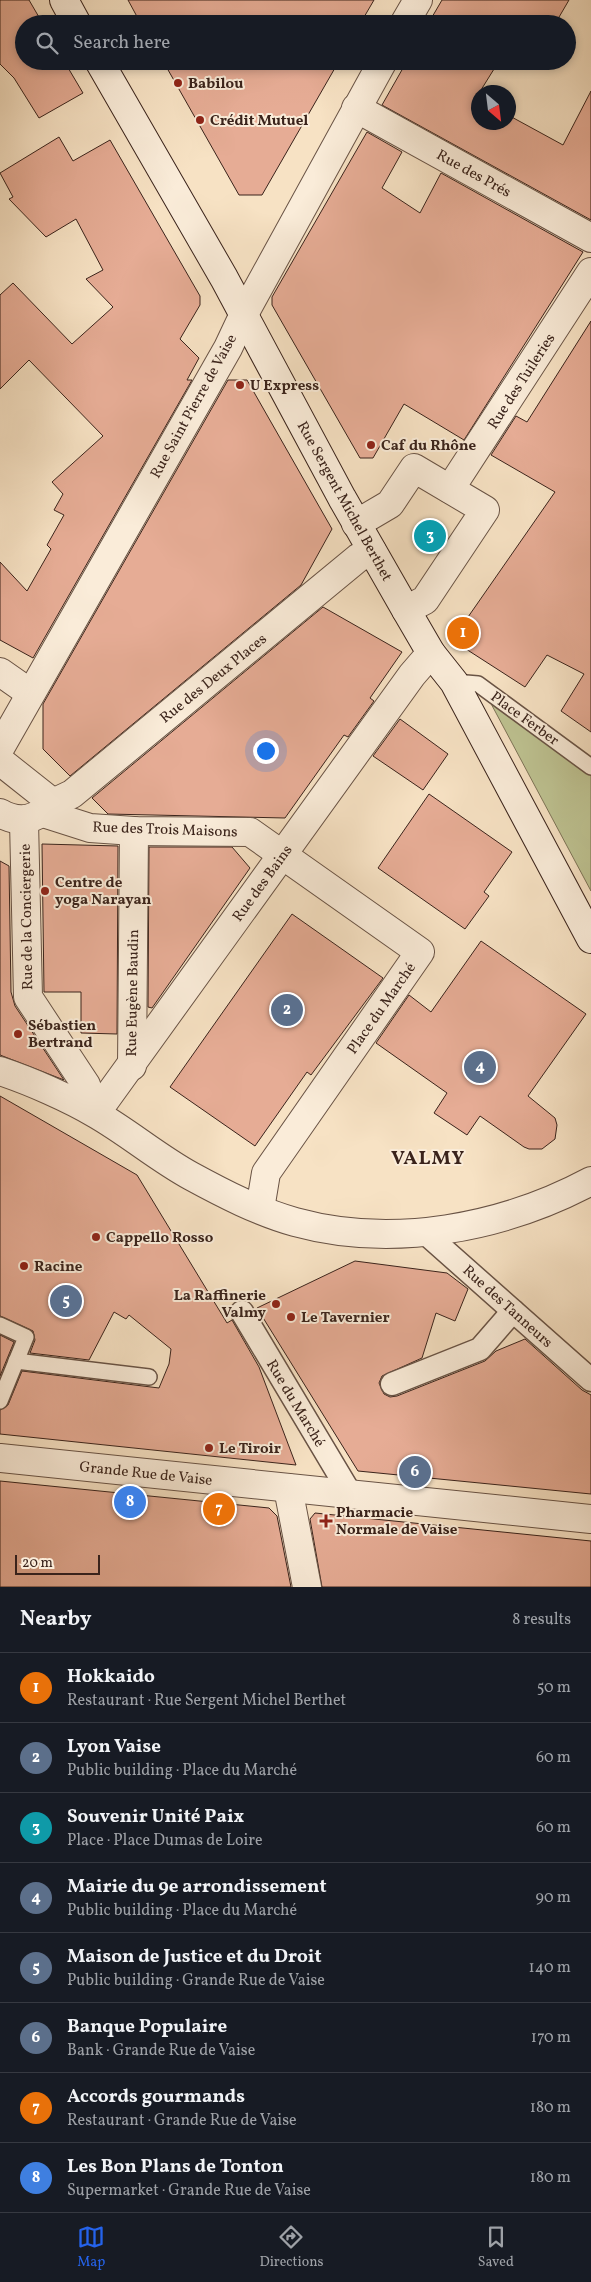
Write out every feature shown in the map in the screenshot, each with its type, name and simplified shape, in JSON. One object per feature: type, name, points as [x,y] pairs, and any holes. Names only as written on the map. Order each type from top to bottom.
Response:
[{"type":"street","points":[[64,0],[72,15]]},
{"type":"street","points":[[409,15],[418,0]]},
{"type":"street","name":"Rue Sergent Michel Berthet","points":[[104,70],[244,314],[356,524],[431,653],[454,682],[591,940]]},
{"type":"street","name":"Rue Saint Pierre de Vaise","points":[[0,748],[228,348],[244,314],[377,70]]},
{"type":"street","name":"Rue des Prés","points":[[356,108],[591,238]]},
{"type":"street","name":"Rue des Tuileries","points":[[450,489],[591,272]]},
{"type":"street","points":[[356,524],[390,504],[414,468],[485,510],[425,600],[406,610]]},
{"type":"street","name":"Rue des Deux Places","points":[[30,813],[72,794],[353,562],[372,551]]},
{"type":"street","name":"Rue des Bains","points":[[96,1113],[132,1066],[412,674],[431,653]]},
{"type":"street","points":[[0,672],[30,693]]},
{"type":"street","points":[[0,761],[30,813]]},
{"type":"street","name":"Rue des Trois Maisons","points":[[30,813],[90,828],[134,831],[250,832],[282,855]]},
{"type":"street","name":"Rue de la Conciergerie","points":[[30,813],[28,997],[86,1085],[96,1113]]},
{"type":"street","name":"Rue Eugène Baudin","points":[[132,1066],[134,831]]},
{"type":"street","name":"Place du Marché","points":[[260,1209],[266,1173],[420,952],[282,855]]},
{"type":"street","points":[[0,1070],[96,1113],[189,1175],[234,1199],[295,1222],[359,1233],[424,1232],[499,1219],[574,1190],[591,1181]]},
{"type":"street","name":"Rue des Tanneurs","points":[[424,1232],[591,1380]]},
{"type":"street","points":[[392,1384],[480,1349],[513,1311]]},
{"type":"street","name":"Rue du Marché","points":[[242,1312],[350,1493]]},
{"type":"street","name":"Grande Rue de Vaise","points":[[0,1458],[591,1519]]},
{"type":"street","points":[[288,1488],[307,1587]]},
{"type":"lane","name":"Place Ferber","points":[[454,682],[478,684],[591,767]]},
{"type":"lane","points":[[0,1325],[26,1338],[0,1401]]},
{"type":"lane","points":[[16,1361],[148,1377]]},
{"type":"green space","points":[[488,698],[591,775],[591,891]]},
{"type":"building","points":[[0,0],[29,0],[38,15],[15,15],[15,70],[69,70],[83,93],[39,118],[14,78],[0,64]]},
{"type":"building","points":[[128,0],[374,0],[365,15],[136,15]]},
{"type":"building","points":[[442,0],[569,0],[560,15],[433,15]]},
{"type":"building","points":[[168,70],[334,70],[262,195],[239,195]]},
{"type":"building","points":[[402,70],[493,70],[484,85],[471,85],[471,130],[516,130],[516,119],[563,145],[591,91],[591,220],[382,105]]},
{"type":"building","points":[[367,132],[402,152],[382,188],[420,213],[441,173],[583,252],[464,440],[404,404],[373,458],[360,458],[272,305],[272,297]]},
{"type":"building","points":[[59,137],[73,161],[110,140],[200,296],[200,305],[180,339],[199,358],[187,380],[192,380],[33,658],[0,640],[0,562],[27,591],[51,549],[47,545],[64,515],[54,510],[63,494],[52,482],[103,436],[29,360],[0,389],[0,295],[13,283],[72,344],[113,307],[86,279],[103,270],[76,219],[46,237],[9,199],[13,197],[0,173]]},
{"type":"building","points":[[591,321],[591,732],[561,711],[584,674],[547,655],[525,687],[452,640],[555,492],[491,455],[516,416],[527,422]]},
{"type":"building","points":[[228,380],[247,380],[332,529],[301,585],[70,776],[43,749],[43,704]]},
{"type":"building","points":[[323,607],[402,652],[370,698],[374,701],[348,737],[344,735],[285,818],[108,814],[92,798]]},
{"type":"building","points":[[400,719],[448,754],[423,790],[373,756]]},
{"type":"building","points":[[429,794],[512,852],[484,892],[489,896],[465,929],[378,868]]},
{"type":"building","points":[[42,844],[118,846],[117,1034],[81,1033],[81,992],[44,992]]},
{"type":"building","points":[[149,847],[232,847],[250,868],[152,1008],[148,1007]]},
{"type":"building","points":[[0,861],[9,866],[11,992],[15,1006],[64,1080],[0,1055]]},
{"type":"building","points":[[292,914],[383,978],[311,1075],[307,1072],[255,1146],[170,1087]]},
{"type":"building","points":[[481,941],[586,1014],[528,1096],[555,1118],[557,1125],[555,1139],[542,1149],[524,1147],[480,1116],[467,1135],[434,1113],[447,1093],[376,1043],[409,995],[431,1012]]},
{"type":"building","points":[[0,1096],[137,1175],[227,1323],[232,1320],[259,1367],[296,1465],[0,1434],[0,1410],[8,1405],[22,1371],[159,1388],[169,1364],[171,1349],[129,1315],[126,1319],[114,1312],[89,1360],[30,1353],[35,1340],[33,1331],[0,1316]]},
{"type":"building","points":[[355,1261],[447,1273],[468,1289],[455,1321],[436,1313],[422,1358],[382,1376],[379,1383],[384,1394],[390,1397],[397,1396],[485,1361],[496,1351],[525,1339],[582,1390],[591,1395],[591,1494],[358,1471],[257,1308]]},
{"type":"building","points":[[0,1335],[14,1342],[0,1376]]},
{"type":"building","points":[[0,1481],[269,1508],[277,1516],[291,1587],[0,1587]]},
{"type":"building","points":[[315,1513],[591,1541],[591,1587],[322,1587],[310,1519]]},
{"type":"place","name":"Babilou","points":[[178,83]]},
{"type":"place","name":"Crédit Mutuel","points":[[200,120]]},
{"type":"place","name":"U Express","points":[[240,385]]},
{"type":"place","name":"Caf du Rhône","points":[[371,445]]},
{"type":"place","name":"Souvenir Unité Paix","points":[[430,536]]},
{"type":"place","name":"Hokkaido","points":[[463,633]]},
{"type":"place","name":"Centre de yoga Narayan","points":[[45,891]]},
{"type":"place","name":"Lyon Vaise","points":[[287,1010]]},
{"type":"place","name":"Sébastien Bertrand","points":[[18,1034]]},
{"type":"place","name":"Mairie du 9e arrondissement","points":[[480,1067]]},
{"type":"place","name":"Cappello Rosso","points":[[96,1237]]},
{"type":"place","name":"Racine","points":[[24,1266]]},
{"type":"place","name":"Maison de Justice et du Droit","points":[[66,1301]]},
{"type":"place","name":"La Raffinerie Valmy","points":[[276,1304]]},
{"type":"place","name":"Le Tavernier","points":[[291,1317]]},
{"type":"place","name":"Le Tiroir","points":[[209,1448]]},
{"type":"place","name":"Banque Populaire","points":[[415,1472]]},
{"type":"place","name":"Les Bon Plans de Tonton","points":[[130,1502]]},
{"type":"place","name":"Accords gourmands","points":[[219,1509]]},
{"type":"place","name":"Pharmacie Normale de Vaise","points":[[326,1521]]},
{"type":"district","name":"VALMY","points":[[428,1157]]}]
